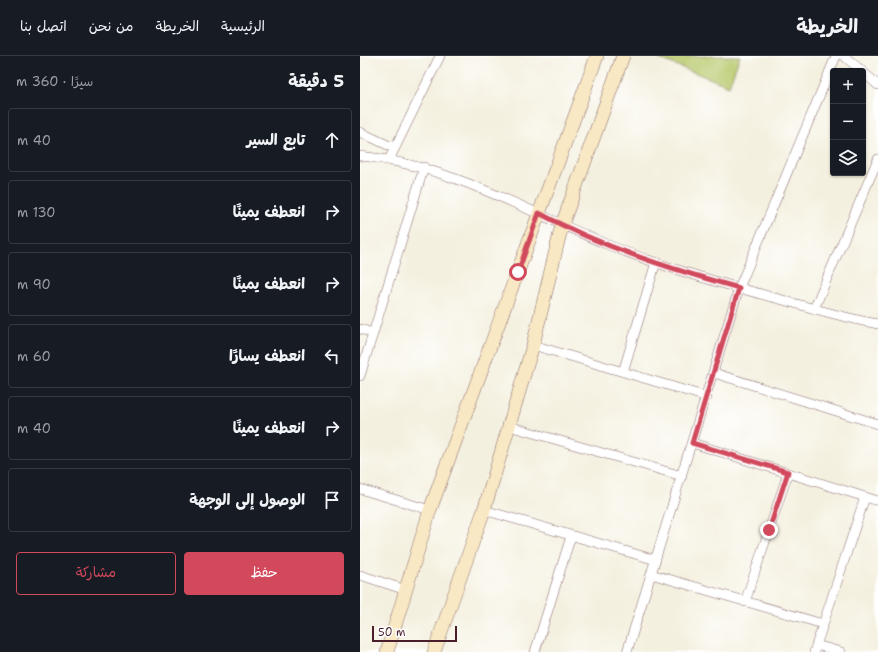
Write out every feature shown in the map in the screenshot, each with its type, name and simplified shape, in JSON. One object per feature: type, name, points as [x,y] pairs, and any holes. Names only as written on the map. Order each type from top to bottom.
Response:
[{"type":"street","points":[[389,160],[440,56]]},
{"type":"street","points":[[387,652],[430,510],[597,56]]},
{"type":"street","points":[[434,652],[484,510],[533,345],[562,225],[623,56]]},
{"type":"street","points":[[627,652],[707,397],[739,288],[836,56]]},
{"type":"street","points":[[844,56],[858,68]]},
{"type":"street","points":[[866,75],[878,85]]},
{"type":"street","points":[[360,132],[394,148]]},
{"type":"street","points":[[360,156],[424,167],[539,213],[562,225],[656,262],[739,288],[814,309],[878,324]]},
{"type":"street","points":[[814,309],[878,159]]},
{"type":"street","points":[[360,376],[424,167]]},
{"type":"street","points":[[623,372],[656,262]]},
{"type":"street","points":[[360,329],[373,333]]},
{"type":"street","points":[[533,345],[707,397]]},
{"type":"street","points":[[714,373],[878,424]]},
{"type":"street","points":[[509,426],[682,476]]},
{"type":"street","points":[[692,443],[878,501]]},
{"type":"street","points":[[745,602],[788,472]]},
{"type":"street","points":[[360,489],[430,510]]},
{"type":"street","points":[[841,652],[815,648],[865,497]]},
{"type":"street","points":[[484,510],[656,560]]},
{"type":"street","points":[[535,652],[571,536]]},
{"type":"street","points":[[652,574],[823,624]]},
{"type":"street","points":[[360,575],[406,590]]},
{"type":"green space","points":[[652,56],[740,56],[729,86]]},
{"type":"route","points":[[518,272],[539,213],[562,225],[608,245],[697,276],[739,288],[692,443],[788,472],[769,530]]}]
